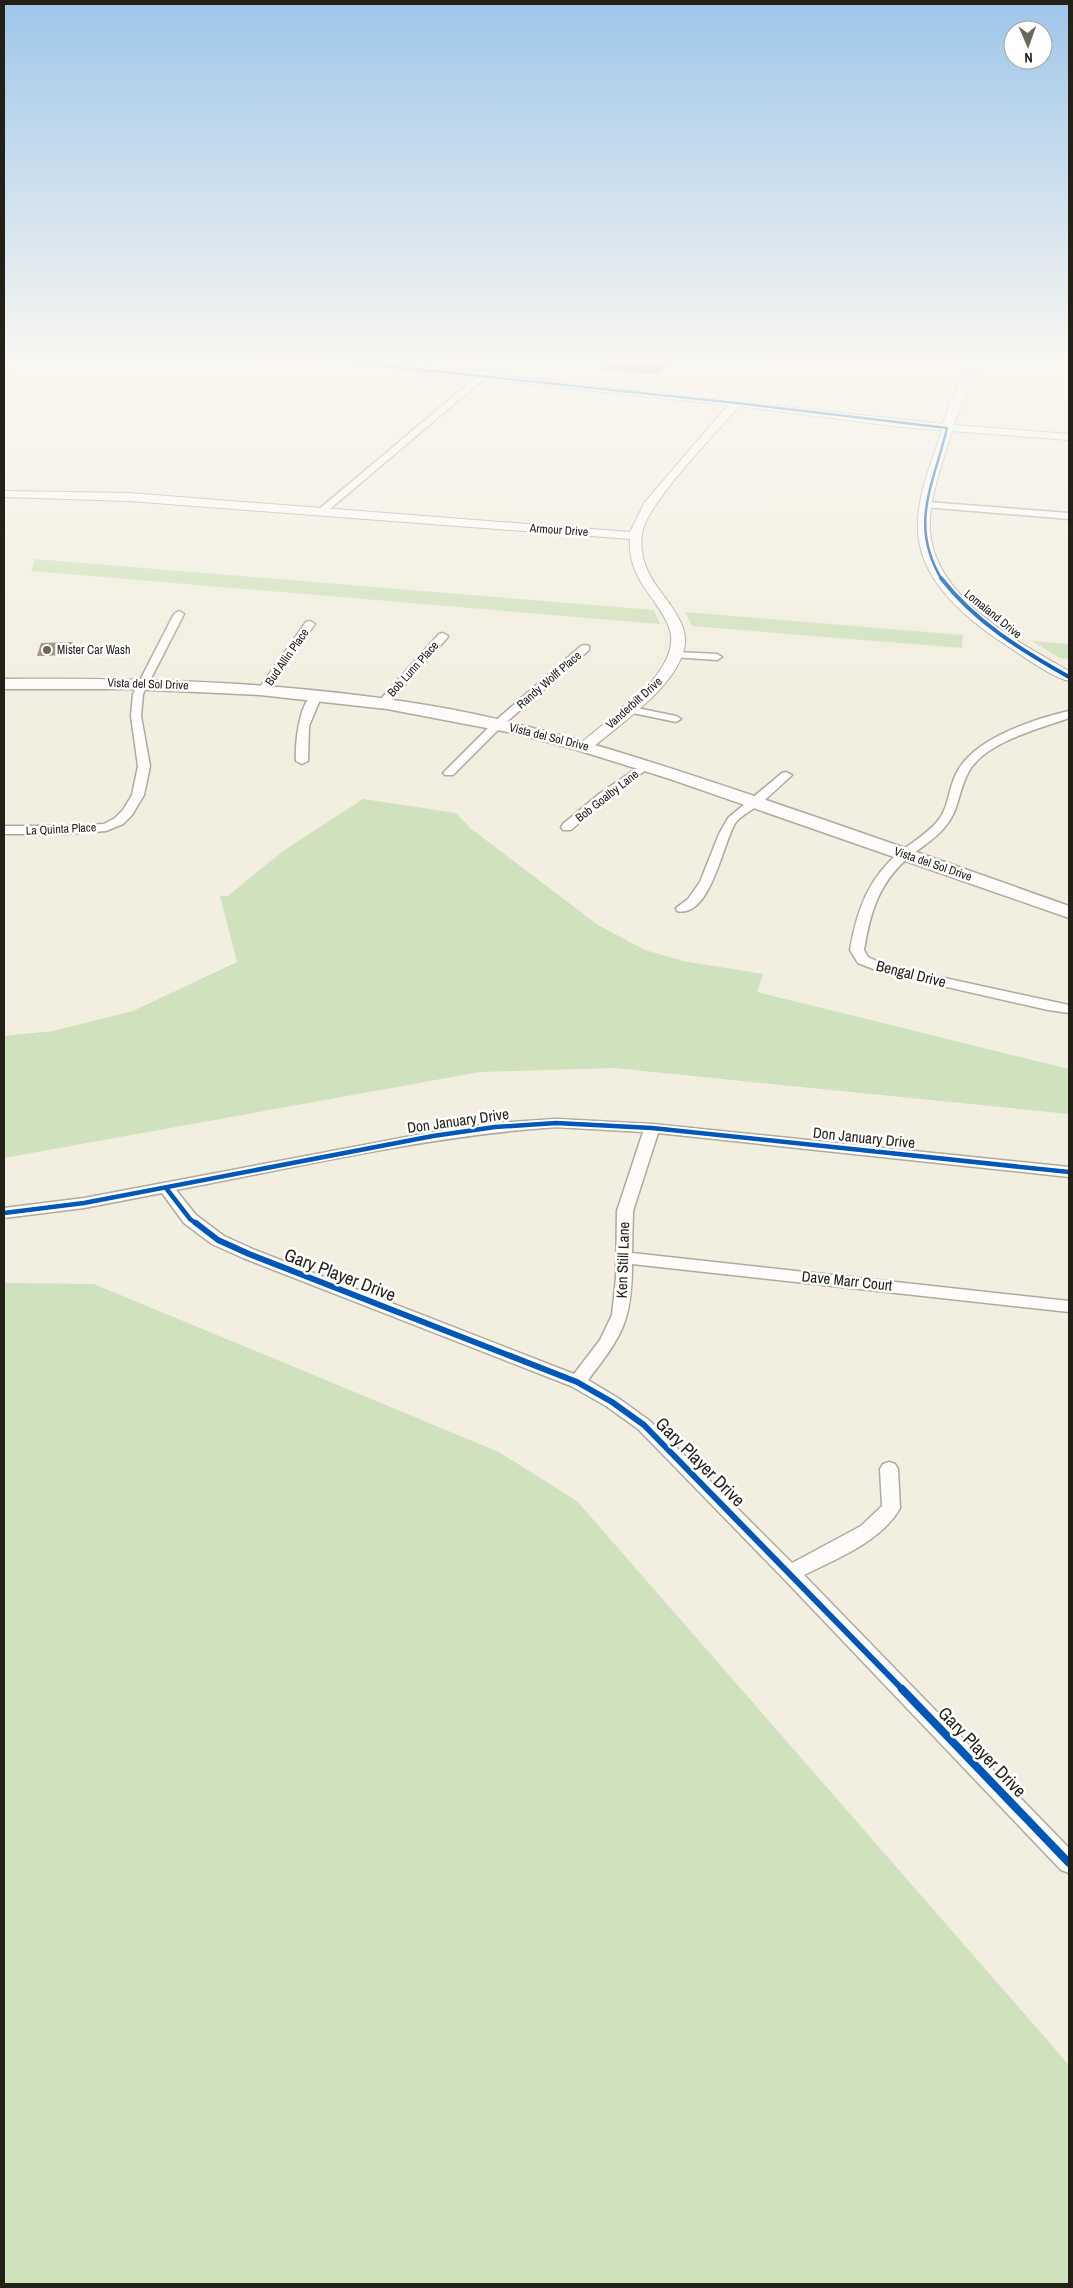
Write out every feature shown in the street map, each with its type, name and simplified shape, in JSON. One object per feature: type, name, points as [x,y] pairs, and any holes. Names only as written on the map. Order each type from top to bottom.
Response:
[{"type":"main road","name":"Vista del Sol Drive","points":[[4,684],[144,683],[264,689],[382,703],[498,724],[586,746],[646,765],[1069,912]]},
{"type":"street","points":[[321,512],[376,466]]},
{"type":"street","points":[[682,466],[649,504],[639,522],[634,536],[638,568],[643,578],[671,613],[678,637],[676,655],[717,657]]},
{"type":"street","name":"Lomaland Drive","points":[[937,466],[927,505],[925,539],[934,566],[948,587],[966,606],[1000,635],[1069,677]]},
{"type":"street","name":"Armour Drive","points":[[4,494],[122,497],[634,536]]},
{"type":"street","points":[[927,505],[1069,516]]},
{"type":"street","name":"La Quinta Place","points":[[4,830],[65,830],[106,827],[124,818],[138,795],[144,766],[136,705],[138,694],[179,614]]},
{"type":"street","name":"Bud Allin Place","points":[[264,689],[310,624]]},
{"type":"street","name":"Bob Lunn Place","points":[[382,703],[443,636]]},
{"type":"street","name":"Randy Wolff Place","points":[[449,773],[498,724],[585,648]]},
{"type":"street","name":"Vanderbilt Drive","points":[[586,746],[663,677],[676,655]]},
{"type":"street","points":[[302,761],[300,743],[302,726],[317,695]]},
{"type":"street","points":[[627,709],[676,719]]},
{"type":"street","name":"Bengal Drive","points":[[1069,714],[993,744],[971,760],[959,780],[950,812],[944,821],[923,842],[905,854],[889,869],[873,888],[857,950],[863,960],[881,968],[1048,1006],[1069,1009]]},
{"type":"street","name":"Bob Goalby Lane","points":[[568,827],[603,796],[646,765]]},
{"type":"street","points":[[682,908],[690,904],[699,895],[722,836],[732,820],[786,775]]},
{"type":"street","name":"Don January Drive","points":[[4,1213],[40,1210],[166,1188],[433,1136],[495,1127],[556,1123],[652,1128],[1069,1172]]},
{"type":"street","name":"Ken Still Lane","points":[[577,1382],[608,1342],[620,1316],[625,1210],[652,1128]]},
{"type":"street","name":"Gary Player Drive","points":[[166,1188],[190,1219],[226,1244],[577,1382],[612,1402],[644,1425],[1067,1857]]},
{"type":"street","name":"Dave Marr Court","points":[[624,1258],[678,1262],[1069,1307]]},
{"type":"street","points":[[790,1573],[827,1555],[868,1531],[891,1508],[889,1469]]},
{"type":"green space","points":[[35,559],[654,610],[660,624],[31,571]]},
{"type":"green space","points":[[685,612],[963,635],[962,648],[692,626]]},
{"type":"green space","points":[[1032,641],[1069,644],[1069,659],[1060,658]]},
{"type":"green space","points":[[363,799],[456,813],[470,828],[598,925],[645,950],[683,961],[763,974],[757,992],[1069,1069],[1069,1114],[614,1068],[480,1072],[4,1158],[4,1036],[53,1031],[133,1011],[237,962],[220,896],[228,896],[283,851]]},
{"type":"green space","points":[[4,1283],[94,1284],[499,1452],[577,1501],[1069,2065],[1069,2284],[4,2284]]},
{"type":"building","name":"Mister Car Wash","points":[[73,642],[69,655],[37,656],[41,643]]},
{"type":"cycle path","points":[[937,466],[926,506],[924,532],[929,556],[941,579],[958,600],[979,619],[1026,652],[1069,677]]},
{"type":"cycle path","points":[[4,1213],[84,1203],[433,1136],[495,1127],[556,1123],[652,1128],[1069,1172]]},
{"type":"cycle path","points":[[166,1188],[190,1219],[218,1240],[249,1254],[577,1382],[612,1402],[644,1425],[790,1573],[1069,1863]]},
{"type":"place","name":"Mister Car Wash","points":[[47,650]]}]
